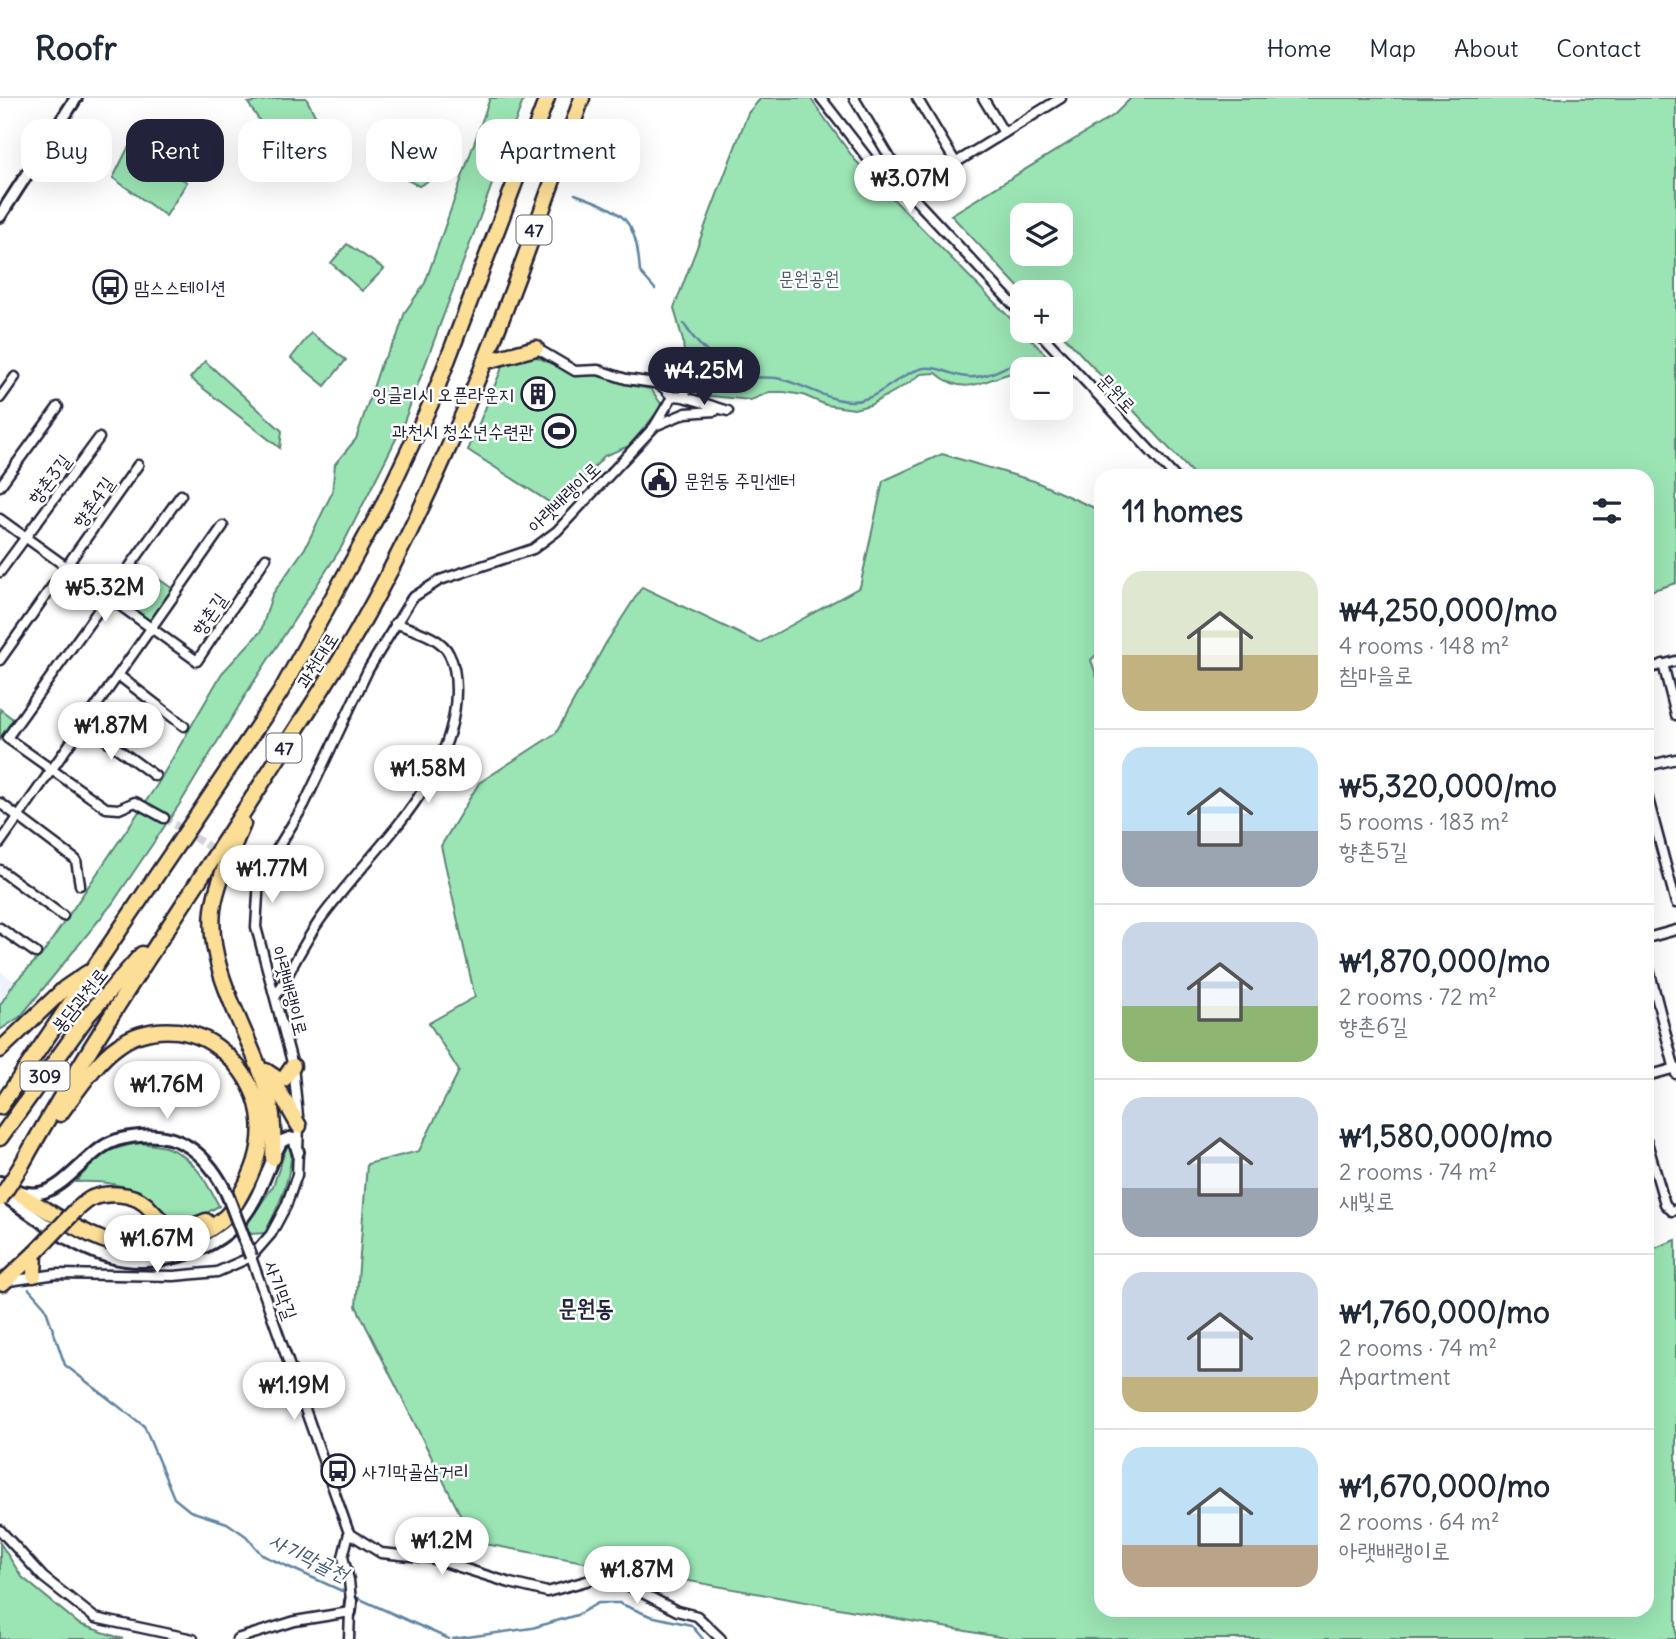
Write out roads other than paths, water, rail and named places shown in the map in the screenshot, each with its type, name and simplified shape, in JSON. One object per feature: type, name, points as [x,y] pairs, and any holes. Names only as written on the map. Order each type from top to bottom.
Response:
[{"type":"highway","name":"과천대로","points":[[0,1107],[280,693],[382,507],[432,401],[458,337],[547,98]]},
{"type":"highway","name":"과천대로","points":[[0,1199],[169,924],[358,631],[411,528],[484,362],[582,98]]},
{"type":"highway","points":[[484,362],[536,348]]},
{"type":"highway","points":[[252,799],[213,909],[213,942],[223,979],[268,1094],[274,1127],[272,1158]]},
{"type":"highway","name":"봉담과천로","points":[[0,1138],[89,1014],[169,924]]},
{"type":"highway","points":[[0,1050],[65,988],[94,968]]},
{"type":"highway","points":[[1,1284],[75,1211],[91,1199],[117,1194],[130,1196],[143,1202],[164,1223],[177,1228],[193,1227],[215,1217],[252,1176],[260,1152],[261,1125],[257,1101],[249,1082],[237,1065],[219,1047],[197,1033],[146,1032],[117,1046],[85,1081],[21,1166]]},
{"type":"highway","points":[[258,1067],[278,1079],[284,1079],[293,1066]]},
{"type":"highway","points":[[258,1067],[279,1091],[299,1126]]},
{"type":"highway","points":[[16,1192],[88,1232],[116,1244],[143,1248],[167,1246],[213,1227],[226,1217],[233,1196]]},
{"type":"highway","points":[[34,1275],[35,1253]]},
{"type":"street","points":[[0,216],[76,98]]},
{"type":"street","points":[[821,98],[869,160],[908,192],[1010,301]]},
{"type":"street","points":[[854,98],[895,166],[891,178]]},
{"type":"street","points":[[917,98],[956,163]]},
{"type":"street","points":[[983,98],[1004,134]]},
{"type":"street","points":[[908,192],[1004,134],[1049,101],[1061,98]]},
{"type":"street","name":"문원로","points":[[1049,343],[1163,469]]},
{"type":"street","points":[[536,348],[575,371],[597,370],[626,379],[655,383],[663,387],[672,399],[672,414],[728,411],[680,394],[672,399]]},
{"type":"street","name":"아랫배랭이로","points":[[1,1284],[34,1275],[57,1273],[174,1276],[217,1272],[251,1257],[271,1234],[286,1206],[297,1175],[299,1126],[293,1066],[256,927],[259,879],[304,805],[368,670],[412,598],[440,580],[533,549],[557,531],[654,426],[672,399],[678,373],[687,398]]},
{"type":"street","points":[[0,398],[15,377]]},
{"type":"street","points":[[654,426],[683,414],[690,407],[687,398]]},
{"type":"street","points":[[0,486],[58,407]]},
{"type":"street","name":"향촌3길","points":[[0,572],[99,439]]},
{"type":"street","name":"향촌4길","points":[[0,660],[138,465]]},
{"type":"street","points":[[164,818],[135,802],[119,809],[106,808],[8,738],[181,495]]},
{"type":"street","name":"향촌길","points":[[0,519],[197,661],[266,558]]},
{"type":"street","points":[[0,843],[223,526]]},
{"type":"street","points":[[276,996],[321,918],[402,818],[421,790],[438,762],[450,732],[456,679],[449,653],[433,639],[395,623]]},
{"type":"street","points":[[1654,667],[1676,661]]},
{"type":"street","points":[[1663,664],[1676,715]]},
{"type":"street","points":[[118,676],[184,726]]},
{"type":"street","points":[[84,724],[155,776]]},
{"type":"street","points":[[1654,764],[1676,759]]},
{"type":"street","points":[[0,803],[76,860],[80,885]]},
{"type":"street","points":[[1654,821],[1676,903]]},
{"type":"street","points":[[0,870],[63,916]]},
{"type":"street","points":[[0,928],[36,953]]},
{"type":"street","points":[[1654,936],[1676,930]]},
{"type":"street","points":[[1654,987],[1676,1070],[1654,1075]]},
{"type":"street","points":[[0,1182],[16,1192],[46,1192],[63,1183],[101,1147],[122,1138],[148,1135],[171,1137],[191,1147],[209,1163],[233,1196],[251,1257]]},
{"type":"street","points":[[0,1193],[77,1243],[106,1256],[140,1260],[163,1259],[186,1255],[216,1242],[240,1221],[257,1196],[282,1141],[294,1139],[298,1152]]},
{"type":"street","points":[[1654,1166],[1665,1204],[1674,1210]]},
{"type":"street","name":"사기막길","points":[[251,1257],[349,1533],[343,1557],[349,1580],[349,1639]]},
{"type":"street","points":[[0,1530],[43,1577],[95,1618],[193,1639]]},
{"type":"street","points":[[349,1533],[381,1553],[431,1558],[547,1592],[608,1575],[677,1611],[697,1616],[721,1639]]},
{"type":"street","points":[[237,1639],[350,1606]]},
{"type":"waterway","points":[[575,194],[605,206],[624,219],[635,239],[640,272],[655,289]]},
{"type":"waterway","points":[[684,324],[708,352],[739,373],[750,377],[776,378],[845,401],[868,398],[920,369],[935,368],[972,377],[992,373],[1010,365]]},
{"type":"waterway","name":"사기막골천","points":[[29,1289],[45,1307],[65,1365],[144,1426],[174,1498],[190,1511],[227,1523],[246,1536],[262,1555],[449,1639]]},
{"type":"waterway","name":"사기막골천","points":[[453,1639],[532,1628],[577,1615],[598,1603],[619,1603],[650,1616],[691,1625],[703,1639]]},
{"type":"tunnel","points":[[164,818],[259,879]]},
{"type":"place","name":"맘스스테이션","points":[[110,287]]},
{"type":"place","name":"잉글리시 오픈라운지","points":[[538,394]]},
{"type":"place","name":"과천시 청소년수련관","points":[[559,431]]},
{"type":"place","name":"문원동 주민센터","points":[[659,480]]},
{"type":"place","name":"사기막골삼거리","points":[[338,1471]]},
{"type":"district","name":"문원동","points":[[586,1307]]},
{"type":"park label","name":"문원공원","points":[[809,278]]}]
